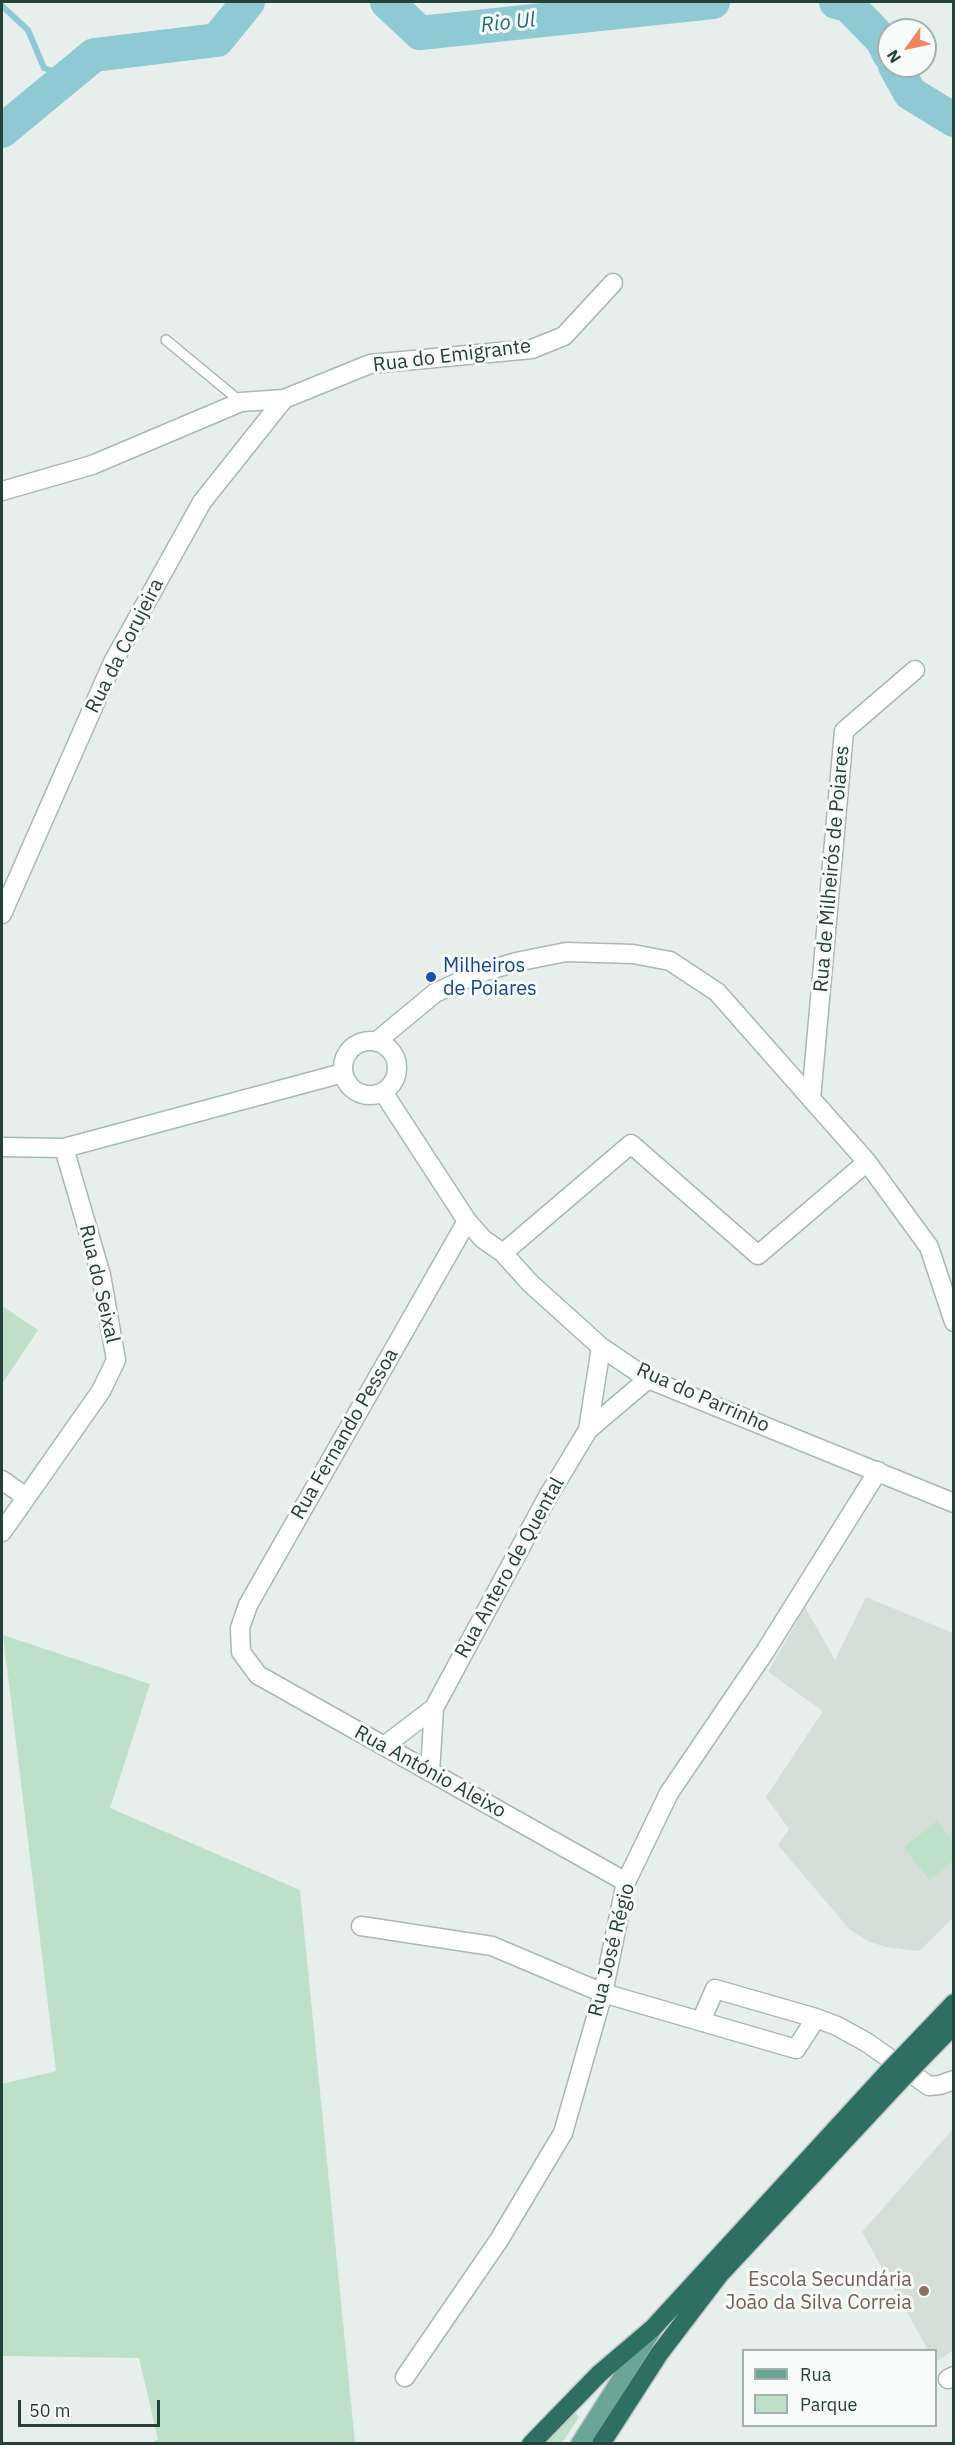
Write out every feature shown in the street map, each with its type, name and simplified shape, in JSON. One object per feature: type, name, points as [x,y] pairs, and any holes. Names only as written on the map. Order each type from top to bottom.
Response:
[{"type":"highway","points":[[531,2444],[599,2374],[653,2328],[914,2055],[954,2003]]},
{"type":"highway","points":[[914,2055],[954,2025]]},
{"type":"highway","points":[[601,2444],[660,2354],[720,2274],[892,2078]]},
{"type":"main road","points":[[579,2444],[653,2328]]},
{"type":"street","name":"Rua do Emigrante","points":[[2,491],[92,465],[241,402],[284,399],[370,364],[532,349],[564,336],[613,283]]},
{"type":"street","name":"Rua da Corujeira","points":[[2,914],[113,662],[202,502],[284,399]]},
{"type":"street","name":"Rua de Milheirós de Poiares","points":[[812,1099],[844,731],[915,670]]},
{"type":"street","points":[[377,1041],[435,993],[474,975],[516,962],[566,952],[633,954],[670,961],[717,993],[867,1162],[929,1247],[954,1322]]},
{"type":"street","points":[[368,1040],[377,1041],[386,1045],[392,1052],[398,1070],[395,1079],[383,1092],[375,1095],[358,1092],[346,1081],[343,1073],[346,1055],[351,1048],[368,1040]]},
{"type":"street","points":[[2,1147],[64,1148],[343,1073]]},
{"type":"street","name":"Rua do Parrinho","points":[[383,1092],[466,1221],[483,1239],[503,1253],[530,1283],[601,1347],[648,1379],[954,1503]]},
{"type":"street","points":[[503,1253],[631,1144],[758,1255],[867,1162]]},
{"type":"street","name":"Rua do Seixal","points":[[2,1532],[100,1391],[116,1360],[101,1275],[64,1148]]},
{"type":"street","name":"Rua Fernando Pessoa","points":[[241,1652],[240,1628],[248,1605],[466,1221]]},
{"type":"street","name":"Rua Antero de Quental","points":[[588,1430],[601,1347]]},
{"type":"street","name":"Rua Antero de Quental","points":[[430,1772],[434,1708],[541,1508],[588,1430],[648,1379]]},
{"type":"street","name":"Rua José Régio","points":[[405,2377],[499,2240],[563,2133],[603,1993],[626,1882],[669,1793],[766,1650],[878,1471]]},
{"type":"street","points":[[2,1480],[26,1497]]},
{"type":"street","name":"Rua António Aleixo","points":[[241,1652],[258,1675],[626,1882]]},
{"type":"street","name":"Rua Antero de Quental","points":[[384,1746],[434,1708]]},
{"type":"street","points":[[361,1926],[492,1946],[603,1993],[795,2049],[816,2018]]},
{"type":"street","points":[[701,2021],[715,1989],[837,2026],[866,2042],[929,2086],[954,2080]]},
{"type":"lane","points":[[166,340],[241,402]]},
{"type":"shaded area","points":[[866,1597],[953,1633],[953,1918],[919,1951],[886,1947],[870,1942],[850,1930],[778,1845],[789,1829],[766,1797],[823,1711],[768,1672],[805,1607],[835,1660]]},
{"type":"shaded area","name":"Escola Secundária João da Silva Correia","points":[[953,2129],[953,2350],[937,2361],[937,2349],[927,2349],[862,2232]]},
{"type":"green space","points":[[2,1306],[38,1330],[2,1384]]},
{"type":"green space","points":[[3,1635],[150,1684],[110,1808],[300,1890],[355,2443],[152,2443],[158,2439],[139,2358],[2,2356],[2,2084],[56,2071]]},
{"type":"green space","points":[[937,1821],[953,1842],[953,1861],[929,1880],[904,1847]]},
{"type":"green space","points":[[573,2411],[579,2417],[562,2443],[541,2444]]},
{"type":"waterway","name":"Rio Ul","points":[[2,131],[94,55],[217,40],[248,2]]},
{"type":"waterway","name":"Rio Ul","points":[[387,2],[420,33],[713,2]]},
{"type":"waterway","name":"Rio Ul","points":[[836,2],[848,5],[877,35]]},
{"type":"waterway","points":[[2,6],[28,30],[44,68],[68,76]]},
{"type":"waterway","name":"Rio Ul","points":[[902,78],[910,93],[954,120]]},
{"type":"place","name":"Milheiros de Poiares","points":[[431,977]]},
{"type":"place","name":"Escola Secundária João da Silva Correia","points":[[924,2291]]}]
